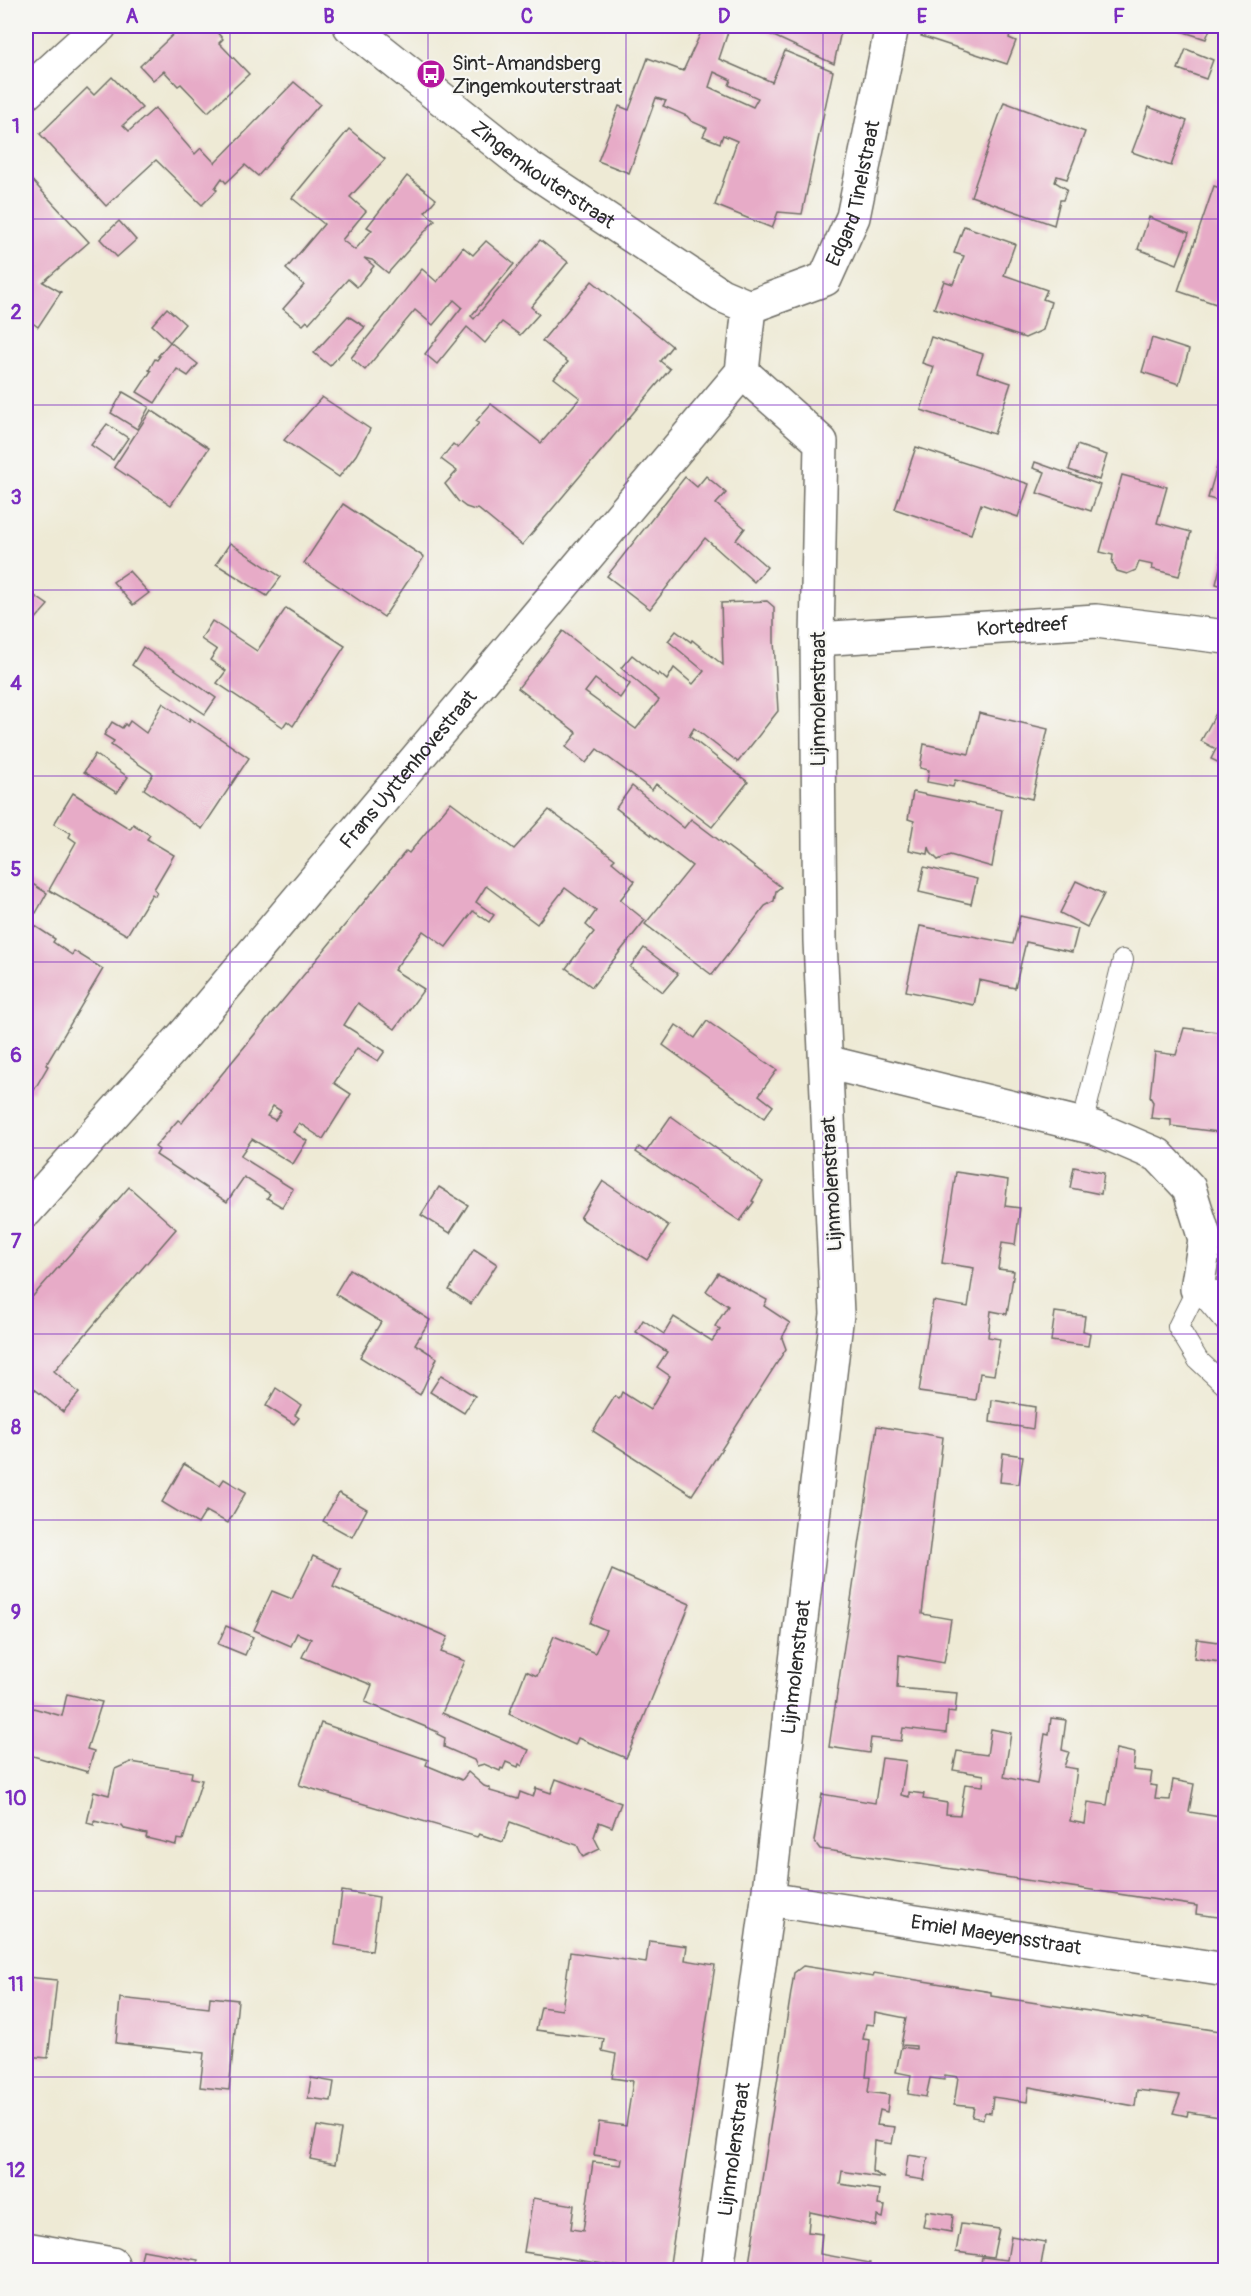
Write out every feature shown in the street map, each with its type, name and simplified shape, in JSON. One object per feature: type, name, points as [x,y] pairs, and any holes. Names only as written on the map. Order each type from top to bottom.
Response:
[{"type":"street","points":[[26,93],[100,26]]},
{"type":"street","name":"Zingemkouterstraat","points":[[350,26],[525,165],[721,295],[749,307]]},
{"type":"street","name":"Edgard Tinelstraat","points":[[749,307],[825,279],[853,217],[892,26]]},
{"type":"street","points":[[742,372],[749,307]]},
{"type":"street","name":"Lijnmolenstraat","points":[[717,2271],[768,1899],[837,1314],[820,941],[817,639],[821,442],[742,372]]},
{"type":"street","name":"Frans Uyttenhovestraat","points":[[26,1211],[186,1033],[742,372]]},
{"type":"street","name":"Kortedreef","points":[[817,639],[1096,621],[1226,637]]},
{"type":"street","points":[[826,1062],[1095,1128],[1158,1155],[1189,1188],[1205,1239],[1211,1290]]},
{"type":"street","name":"Emiel Maeyensstraat","points":[[768,1899],[1226,1970]]},
{"type":"street","points":[[26,2249],[112,2264],[111,2271]]},
{"type":"lane","points":[[1082,1125],[1123,960]]},
{"type":"lane","points":[[1226,1323],[1211,1290],[1178,1327],[1198,1360],[1226,1386]]},
{"type":"building","points":[[182,26],[192,34],[201,26],[206,28],[211,26],[223,39],[219,43],[249,74],[208,112],[181,84],[178,86],[164,71],[153,80],[140,66]]},
{"type":"building","points":[[704,26],[730,26],[719,59],[772,82],[785,51],[833,71],[802,214],[778,212],[772,228],[715,205],[737,141],[723,135],[720,143],[703,136],[707,128],[663,106],[666,101],[656,98],[629,173],[598,161],[619,106],[629,110],[648,58],[683,71]],"holes":[[[714,72],[731,80],[729,85],[758,98],[753,107],[709,87]]]},
{"type":"building","points":[[752,26],[829,26],[841,31],[834,64]]},
{"type":"building","points":[[924,26],[1006,26],[1011,29],[1009,38],[1016,41],[1007,64],[921,36]]},
{"type":"building","points":[[1180,26],[1211,26],[1206,39],[1178,30]]},
{"type":"building","points":[[1186,49],[1213,60],[1206,79],[1178,69]]},
{"type":"building","points":[[112,77],[142,108],[123,125],[129,131],[155,108],[195,154],[201,148],[215,163],[294,82],[320,104],[258,176],[245,165],[226,183],[222,178],[215,188],[217,190],[202,205],[156,160],[106,206],[40,134],[87,88],[94,95]]},
{"type":"building","points":[[1004,102],[1085,132],[1067,179],[1057,176],[1055,182],[1067,189],[1063,200],[1060,200],[1054,225],[971,196]]},
{"type":"building","points":[[1149,107],[1187,121],[1171,166],[1132,152]]},
{"type":"building","points":[[349,129],[385,159],[350,197],[366,211],[342,240],[355,250],[372,230],[367,227],[407,176],[436,199],[425,212],[435,220],[388,273],[372,260],[364,258],[374,266],[357,287],[348,279],[309,323],[307,321],[303,325],[283,309],[304,285],[286,269],[324,224],[292,198]]},
{"type":"building","points":[[26,174],[89,242],[43,282],[61,292],[38,327],[26,318]]},
{"type":"building","points":[[1214,186],[1226,190],[1226,276],[1216,304],[1178,291]]},
{"type":"building","points":[[1149,217],[1189,233],[1177,264],[1138,249]]},
{"type":"building","points":[[119,221],[136,240],[117,257],[100,239]]},
{"type":"building","points":[[964,226],[1015,244],[1004,275],[1047,290],[1043,299],[1051,302],[1043,330],[1025,338],[934,308],[944,281],[953,284],[964,256],[954,253]]},
{"type":"building","points":[[540,240],[568,262],[531,307],[539,314],[520,335],[502,322],[485,343],[467,327],[437,364],[425,354],[462,307],[454,300],[433,325],[415,310],[365,370],[351,358],[422,269],[437,282],[463,247],[473,255],[486,241],[514,264],[471,316],[474,319]]},
{"type":"building","points":[[592,281],[672,346],[660,361],[670,369],[522,545],[477,508],[475,510],[466,507],[458,501],[445,484],[457,471],[441,459],[453,444],[458,448],[479,423],[476,421],[491,404],[541,443],[580,398],[554,378],[568,362],[542,341]]},
{"type":"building","points":[[167,308],[185,324],[170,342],[152,325]]},
{"type":"building","points":[[348,316],[365,327],[330,366],[314,353]]},
{"type":"building","points":[[931,337],[983,354],[977,372],[1011,383],[994,434],[921,410],[934,367],[922,363]]},
{"type":"building","points":[[1152,338],[1189,350],[1179,384],[1142,372]]},
{"type":"building","points":[[170,342],[198,364],[188,376],[177,369],[155,403],[137,392],[151,371],[149,370],[155,359],[157,360]]},
{"type":"building","points":[[123,392],[149,407],[137,429],[111,413]]},
{"type":"building","points":[[322,397],[370,429],[356,455],[339,477],[284,440]]},
{"type":"building","points":[[151,410],[209,448],[171,505],[114,467]]},
{"type":"building","points":[[107,424],[128,438],[113,460],[91,445]]},
{"type":"building","points":[[1224,443],[1226,443],[1226,503],[1208,498]]},
{"type":"building","points":[[1077,445],[1107,455],[1099,480],[1069,470]]},
{"type":"building","points":[[916,447],[1029,484],[1018,517],[981,504],[971,534],[895,509]]},
{"type":"building","points":[[1035,462],[1100,485],[1091,511],[1037,493],[1045,472],[1033,468]]},
{"type":"building","points":[[1122,475],[1167,487],[1157,523],[1191,532],[1179,576],[1152,569],[1153,565],[1139,562],[1136,570],[1127,574],[1117,571],[1112,563],[1113,555],[1100,552]]},
{"type":"building","points":[[706,476],[726,493],[716,504],[745,528],[736,540],[767,567],[754,582],[705,538],[650,609],[607,576],[685,477],[697,487]]},
{"type":"building","points":[[343,504],[424,557],[384,617],[304,563]]},
{"type":"building","points":[[230,543],[281,577],[267,596],[216,564]]},
{"type":"building","points":[[1226,547],[1226,587],[1216,584]]},
{"type":"building","points":[[129,571],[149,593],[133,605],[113,582]]},
{"type":"building","points":[[26,590],[48,605],[26,630]]},
{"type":"building","points":[[767,601],[774,607],[778,711],[738,762],[694,728],[689,736],[748,782],[712,827],[656,784],[652,790],[597,749],[586,763],[566,747],[577,733],[518,688],[563,631],[630,684],[620,698],[595,679],[585,692],[636,729],[659,700],[621,668],[632,655],[658,676],[659,673],[667,680],[674,668],[693,684],[704,671],[668,641],[676,631],[691,642],[692,640],[723,665],[721,603]]},
{"type":"building","points":[[286,608],[345,646],[293,726],[287,721],[283,727],[217,683],[226,671],[210,660],[217,650],[201,639],[212,621],[257,651]]},
{"type":"building","points":[[143,647],[216,698],[205,714],[132,665]]},
{"type":"building","points":[[1226,695],[1226,766],[1211,759],[1216,749],[1201,741]]},
{"type":"building","points":[[163,703],[189,722],[190,718],[249,758],[202,829],[144,789],[153,774],[111,745],[114,741],[104,735],[112,722],[122,728],[130,721],[146,733]]},
{"type":"building","points":[[979,713],[1048,729],[1032,799],[955,780],[953,787],[927,782],[929,770],[920,768],[924,744],[969,754]]},
{"type":"building","points":[[95,754],[128,777],[117,793],[84,772]]},
{"type":"building","points":[[632,786],[684,828],[691,819],[781,887],[776,891],[774,901],[765,906],[712,975],[645,924],[692,866],[616,808]]},
{"type":"building","points":[[913,792],[1002,810],[992,867],[950,855],[938,860],[929,847],[928,854],[909,850],[914,821],[908,819]]},
{"type":"building","points":[[73,793],[130,829],[133,824],[150,835],[147,839],[174,855],[154,889],[157,892],[155,896],[152,894],[127,935],[49,890],[76,842],[69,837],[71,833],[54,824]]},
{"type":"building","points":[[451,802],[514,849],[549,810],[615,859],[612,862],[635,881],[620,900],[645,920],[592,987],[566,968],[594,932],[586,925],[596,911],[565,888],[537,924],[486,886],[476,902],[494,915],[489,922],[473,911],[446,947],[423,931],[394,970],[424,989],[395,1029],[358,1003],[344,1025],[385,1051],[378,1061],[357,1048],[334,1083],[351,1094],[323,1139],[299,1123],[293,1132],[307,1141],[293,1164],[252,1139],[240,1156],[293,1189],[282,1207],[267,1198],[270,1194],[244,1177],[227,1202],[156,1155],[159,1150],[155,1147],[178,1120],[182,1123],[406,851],[409,853]],"holes":[[[273,1106],[281,1111],[275,1120],[267,1116]]]},
{"type":"building","points":[[924,867],[977,879],[971,904],[919,892]]},
{"type":"building","points":[[26,880],[47,893],[36,913],[33,911],[26,923]]},
{"type":"building","points":[[1076,881],[1104,894],[1087,927],[1060,913]]},
{"type":"building","points":[[1020,916],[1078,929],[1072,952],[1026,942],[1015,988],[979,980],[974,1005],[906,991],[920,926],[1013,944]]},
{"type":"building","points":[[26,924],[33,928],[35,926],[55,939],[53,942],[72,955],[74,951],[103,969],[46,1065],[48,1066],[33,1092],[30,1090],[26,1098]]},
{"type":"building","points":[[644,948],[678,974],[663,992],[630,967]]},
{"type":"building","points":[[707,1021],[777,1070],[759,1095],[773,1106],[764,1118],[663,1045],[676,1025],[695,1038]]},
{"type":"building","points":[[1184,1028],[1226,1033],[1226,1133],[1171,1126],[1171,1120],[1151,1118],[1153,1102],[1150,1097],[1155,1052],[1176,1055]]},
{"type":"building","points":[[671,1116],[763,1182],[752,1201],[754,1202],[740,1221],[636,1152],[639,1147],[646,1152]]},
{"type":"building","points":[[1074,1167],[1104,1173],[1101,1194],[1070,1188]]},
{"type":"building","points":[[956,1172],[1008,1180],[1005,1206],[1020,1208],[1015,1245],[1002,1243],[998,1269],[1014,1271],[1007,1314],[991,1311],[988,1337],[1000,1339],[994,1375],[980,1373],[976,1400],[919,1392],[933,1301],[968,1307],[974,1268],[942,1263]]},
{"type":"building","points":[[603,1181],[669,1226],[647,1260],[580,1218]]},
{"type":"building","points":[[129,1187],[176,1229],[54,1371],[79,1393],[63,1412],[27,1383],[26,1385],[26,1304]]},
{"type":"building","points":[[439,1187],[468,1205],[450,1233],[421,1215]]},
{"type":"building","points":[[474,1249],[497,1264],[471,1304],[449,1290]]},
{"type":"building","points":[[350,1269],[430,1320],[415,1344],[437,1358],[420,1395],[360,1357],[381,1322],[335,1294]]},
{"type":"building","points":[[718,1273],[767,1300],[764,1306],[790,1323],[782,1338],[786,1349],[692,1495],[593,1431],[615,1396],[619,1399],[622,1392],[650,1410],[670,1376],[657,1367],[667,1352],[636,1332],[643,1320],[664,1334],[674,1317],[712,1341],[720,1330],[715,1326],[728,1306],[706,1291]]},
{"type":"building","points":[[1055,1312],[1085,1316],[1083,1331],[1090,1333],[1088,1346],[1051,1341]]},
{"type":"building","points":[[441,1375],[475,1396],[464,1413],[430,1392]]},
{"type":"building","points":[[276,1388],[301,1405],[295,1415],[299,1418],[294,1424],[266,1406]]},
{"type":"building","points":[[992,1400],[1035,1407],[1033,1429],[990,1422]]},
{"type":"building","points":[[877,1426],[943,1437],[922,1614],[951,1619],[944,1663],[899,1655],[897,1688],[957,1693],[955,1713],[948,1712],[946,1733],[903,1728],[901,1741],[871,1738],[869,1753],[829,1747]]},
{"type":"building","points":[[1003,1453],[1023,1456],[1019,1484],[1000,1482]]},
{"type":"building","points":[[184,1464],[220,1485],[224,1479],[246,1492],[228,1523],[206,1511],[198,1524],[162,1502]]},
{"type":"building","points":[[339,1493],[367,1509],[352,1537],[323,1521]]},
{"type":"building","points":[[313,1556],[341,1569],[333,1587],[448,1637],[441,1652],[465,1661],[442,1713],[529,1750],[522,1766],[519,1764],[518,1767],[506,1762],[500,1771],[484,1764],[477,1766],[474,1760],[444,1747],[445,1738],[437,1734],[438,1732],[365,1702],[372,1685],[302,1657],[311,1639],[297,1633],[291,1646],[254,1630],[272,1591],[292,1599]]},
{"type":"building","points":[[612,1570],[690,1604],[626,1758],[578,1738],[575,1745],[509,1714],[526,1671],[537,1676],[554,1636],[595,1653],[606,1630],[590,1623]]},
{"type":"building","points":[[226,1626],[253,1637],[245,1655],[218,1644]]},
{"type":"building","points":[[1197,1639],[1226,1643],[1226,1663],[1194,1658]]},
{"type":"building","points":[[67,1694],[102,1702],[87,1749],[94,1751],[88,1772],[26,1754],[26,1706],[62,1716]]},
{"type":"building","points":[[1051,1718],[1066,1720],[1062,1750],[1069,1752],[1064,1767],[1077,1769],[1070,1821],[1085,1824],[1088,1802],[1107,1805],[1116,1749],[1135,1753],[1133,1770],[1152,1772],[1150,1785],[1157,1786],[1155,1799],[1170,1800],[1173,1780],[1194,1784],[1189,1812],[1226,1818],[1226,1918],[1196,1914],[1197,1906],[820,1849],[814,1841],[822,1794],[875,1803],[882,1758],[906,1761],[901,1795],[909,1797],[909,1792],[924,1794],[923,1799],[947,1803],[946,1814],[960,1815],[965,1784],[983,1786],[984,1775],[953,1770],[957,1751],[987,1755],[991,1729],[1011,1733],[1004,1777],[1037,1784],[1045,1734],[1049,1735]]},
{"type":"building","points":[[321,1723],[428,1760],[426,1765],[462,1780],[468,1772],[484,1786],[490,1788],[490,1791],[518,1799],[520,1792],[533,1797],[536,1788],[551,1793],[556,1779],[621,1803],[612,1827],[599,1822],[594,1837],[600,1849],[583,1857],[577,1845],[510,1822],[503,1842],[479,1834],[477,1837],[299,1785]]},
{"type":"building","points":[[131,1762],[192,1772],[191,1778],[202,1780],[183,1840],[177,1839],[176,1845],[146,1838],[147,1834],[125,1829],[122,1825],[119,1827],[94,1821],[94,1825],[87,1823],[94,1791],[109,1795],[115,1769]]},
{"type":"building","points":[[342,1891],[379,1897],[372,1951],[335,1945]]},
{"type":"building","points":[[649,1941],[687,1946],[685,1960],[715,1965],[669,2270],[644,2270],[524,2252],[533,2198],[574,2205],[571,2229],[583,2231],[593,2162],[621,2165],[622,2159],[594,2155],[599,2122],[626,2126],[633,2081],[612,2078],[616,2054],[602,2051],[604,2039],[536,2030],[541,2007],[562,2010],[570,1952],[646,1963]]},
{"type":"building","points":[[803,1966],[873,1977],[874,1973],[991,1992],[991,1996],[1226,2032],[1226,2118],[1188,2112],[1187,2116],[1173,2113],[1180,2095],[1137,2090],[1135,2106],[1029,2087],[1027,2102],[993,2097],[991,2113],[985,2112],[983,2119],[972,2117],[974,2107],[954,2105],[958,2077],[945,2075],[944,2080],[930,2078],[926,2097],[908,2094],[911,2075],[896,2072],[901,2047],[916,2049],[916,2046],[901,2045],[906,2018],[875,2012],[874,2025],[866,2024],[863,2039],[870,2040],[866,2077],[870,2077],[868,2092],[889,2095],[887,2112],[880,2110],[877,2125],[895,2127],[892,2144],[874,2141],[872,2171],[884,2178],[842,2171],[840,2184],[880,2190],[878,2205],[885,2206],[883,2218],[877,2216],[876,2226],[810,2212],[808,2232],[822,2234],[820,2254],[870,2263],[869,2270],[748,2270],[794,1973]]},
{"type":"building","points":[[26,1977],[57,1980],[48,2058],[26,2056]]},
{"type":"building","points":[[210,1997],[238,2000],[229,2090],[200,2087],[204,2053],[116,2043],[120,1998],[209,2008]]},
{"type":"building","points":[[311,2078],[334,2082],[331,2101],[308,2098]]},
{"type":"building","points":[[317,2126],[341,2130],[335,2164],[310,2159]]},
{"type":"building","points":[[908,2155],[928,2158],[924,2180],[905,2177]]},
{"type":"building","points":[[926,2211],[953,2215],[951,2232],[923,2227]]},
{"type":"building","points":[[961,2224],[999,2229],[993,2257],[956,2252]]},
{"type":"building","points":[[1011,2236],[1045,2242],[1041,2265],[1066,2270],[980,2270],[982,2257],[1007,2260]]},
{"type":"building","points":[[143,2250],[198,2260],[196,2270],[139,2270]]},
{"type":"place","name":"Sint-Amandsberg Zingemkouterstraat","points":[[431,74]]}]
